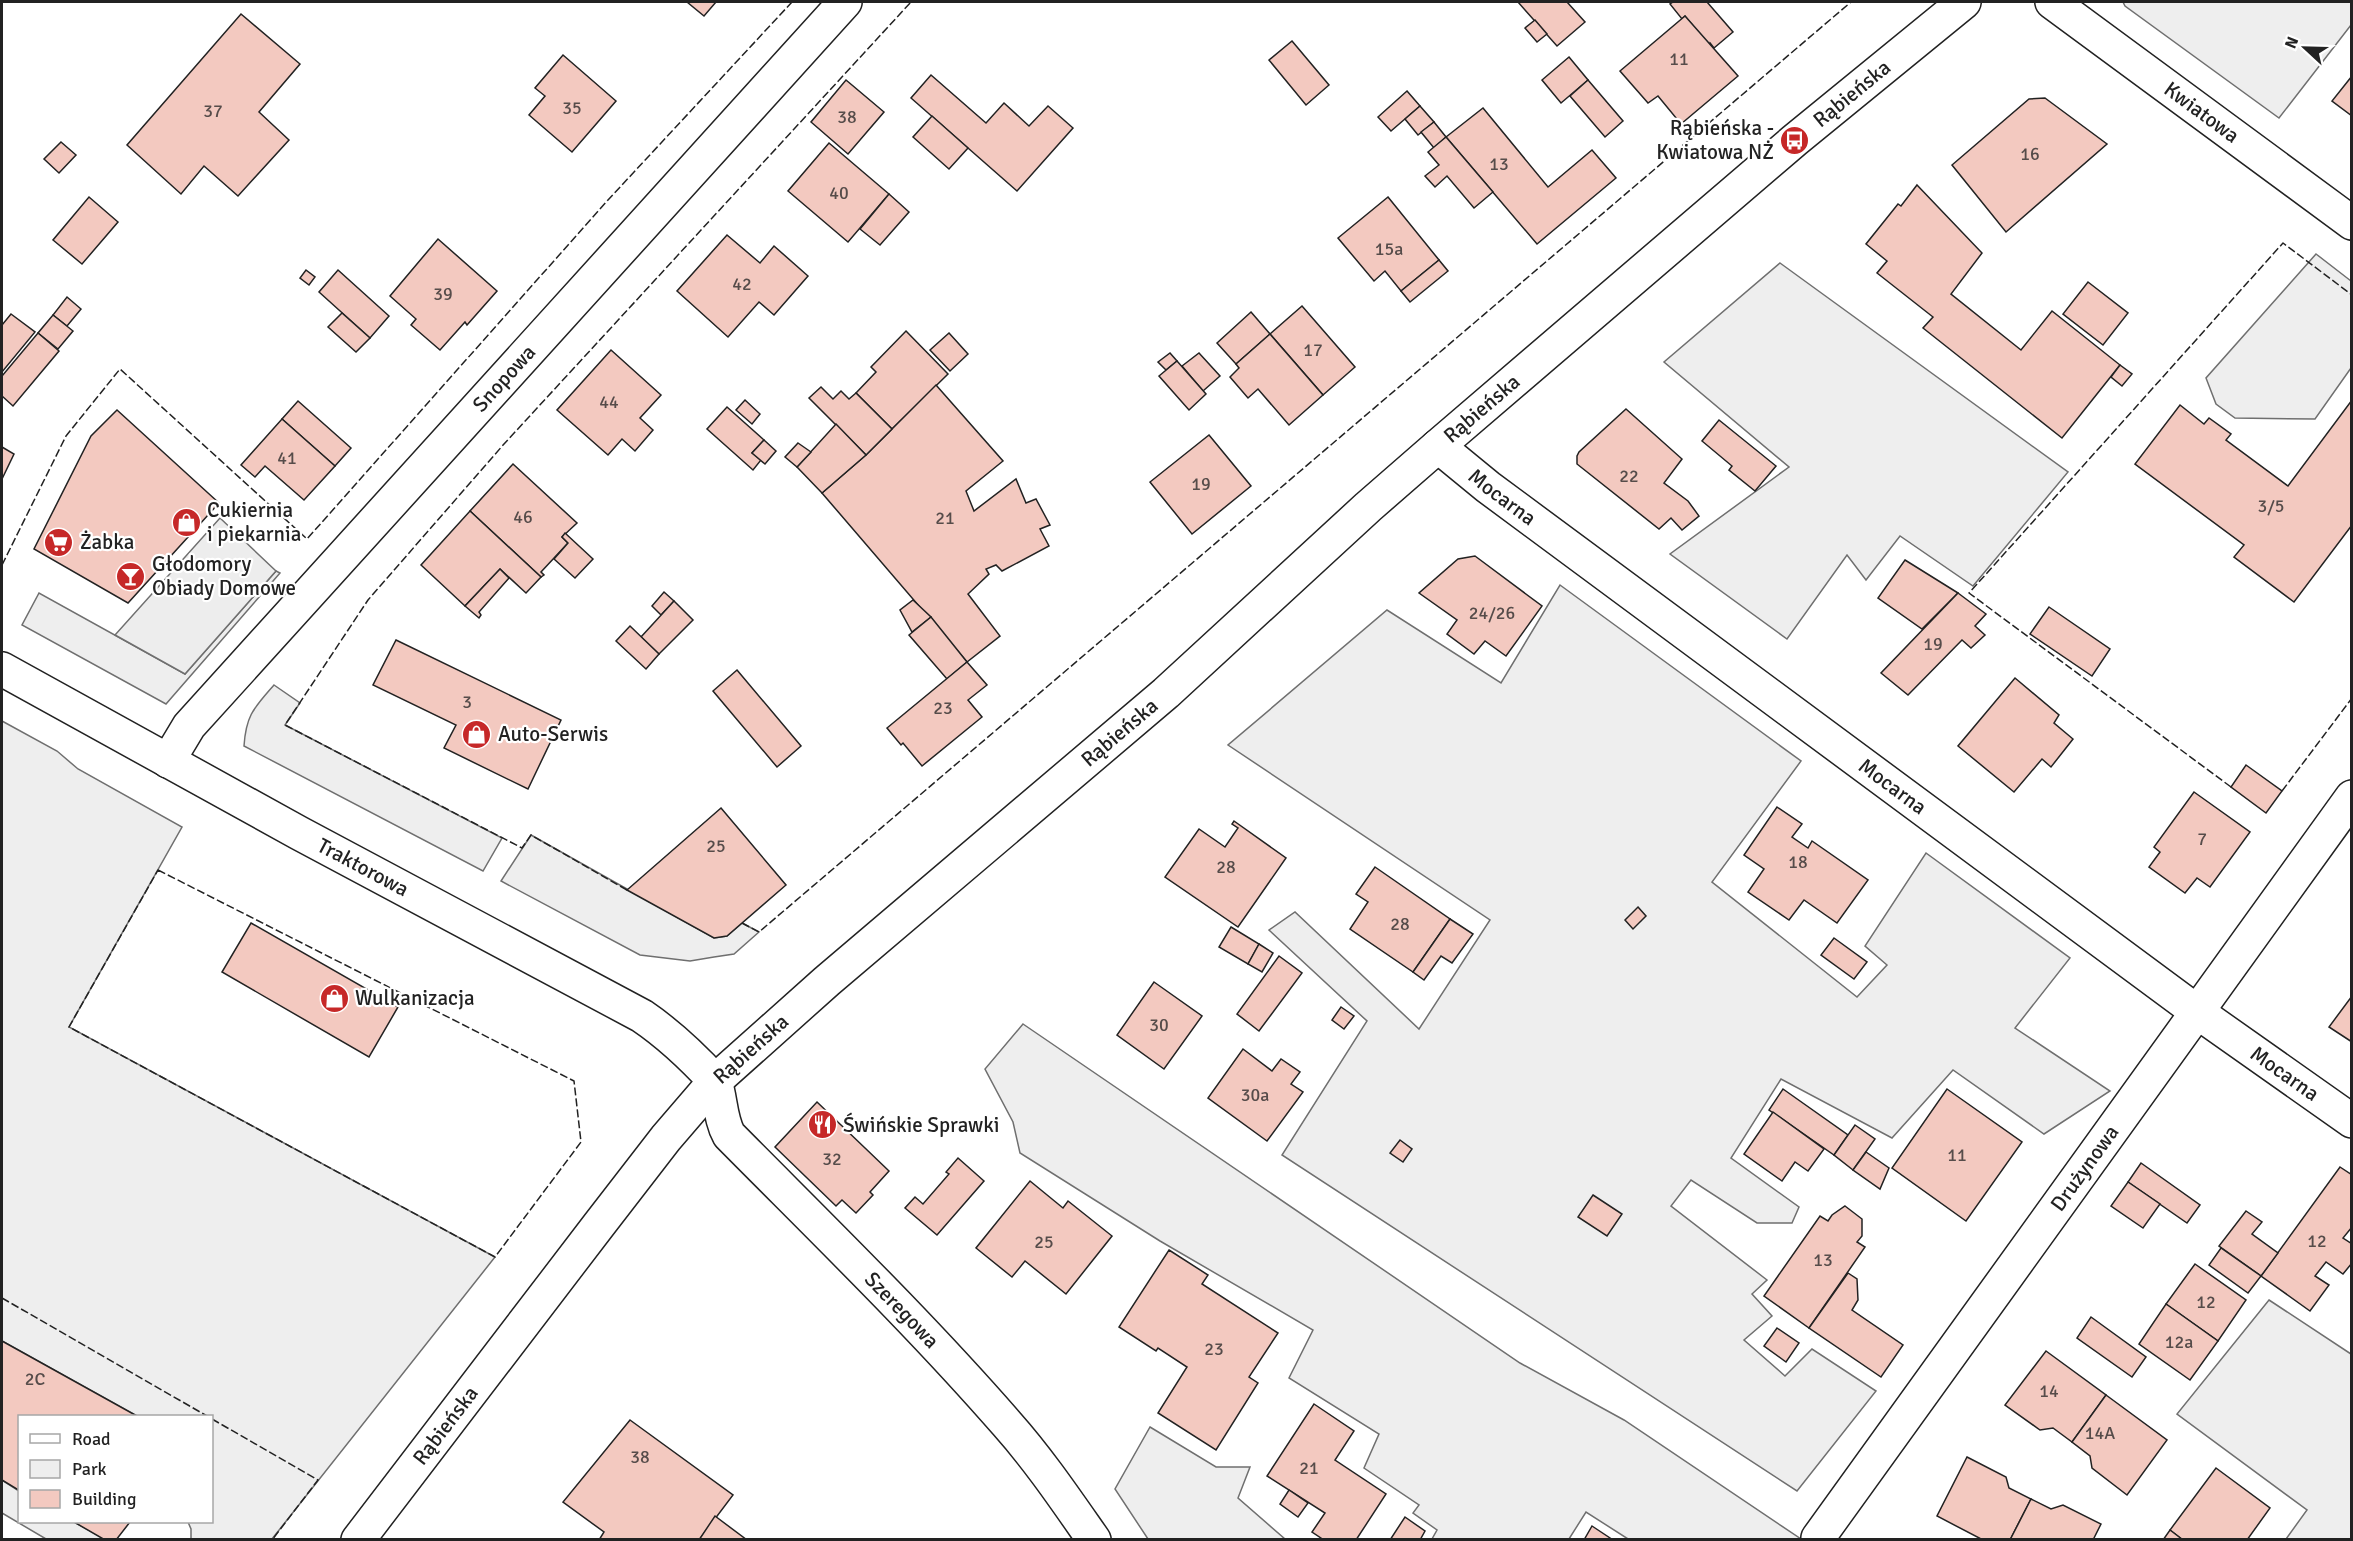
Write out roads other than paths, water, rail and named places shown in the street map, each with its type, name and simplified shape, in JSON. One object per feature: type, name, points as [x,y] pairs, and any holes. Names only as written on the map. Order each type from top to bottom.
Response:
[{"type":"street","name":"Snopowa","points":[[168,760],[189,726],[846,2]]},
{"type":"street","name":"Rąbieńska","points":[[358,1539],[666,1138],[715,1081],[827,981],[1166,693],[1368,507],[1438,446],[1795,140],[1964,2]]},
{"type":"street","name":"Kwiatowa","points":[[2052,2],[2352,223]]},
{"type":"street","name":"Mocarna","points":[[1438,446],[1508,501],[2196,1011],[2352,1121]]},
{"type":"street","name":"Traktorowa","points":[[2,669],[309,839],[642,1016],[666,1032],[715,1081]]},
{"type":"street","name":"Drużynowa","points":[[1818,1538],[2352,797]]},
{"type":"street","name":"Szeregowa","points":[[715,1081],[720,1096],[723,1124],[729,1135],[926,1336],[1007,1424],[1041,1465],[1094,1539]]},
{"type":"place","name":"Rąbieńska - Kwiatowa NŻ","points":[[1795,140]]},
{"type":"place","name":"Cukiernia i piekarnia","points":[[186,522]]},
{"type":"place","name":"Żabka","points":[[59,542]]},
{"type":"place","name":"Głodomory Obiady Domowe","points":[[131,576]]},
{"type":"place","name":"Auto-Serwis","points":[[477,734]]},
{"type":"place","name":"Wulkanizacja","points":[[334,998]]},
{"type":"place","name":"Świńskie Sprawki","points":[[822,1125]]}]
